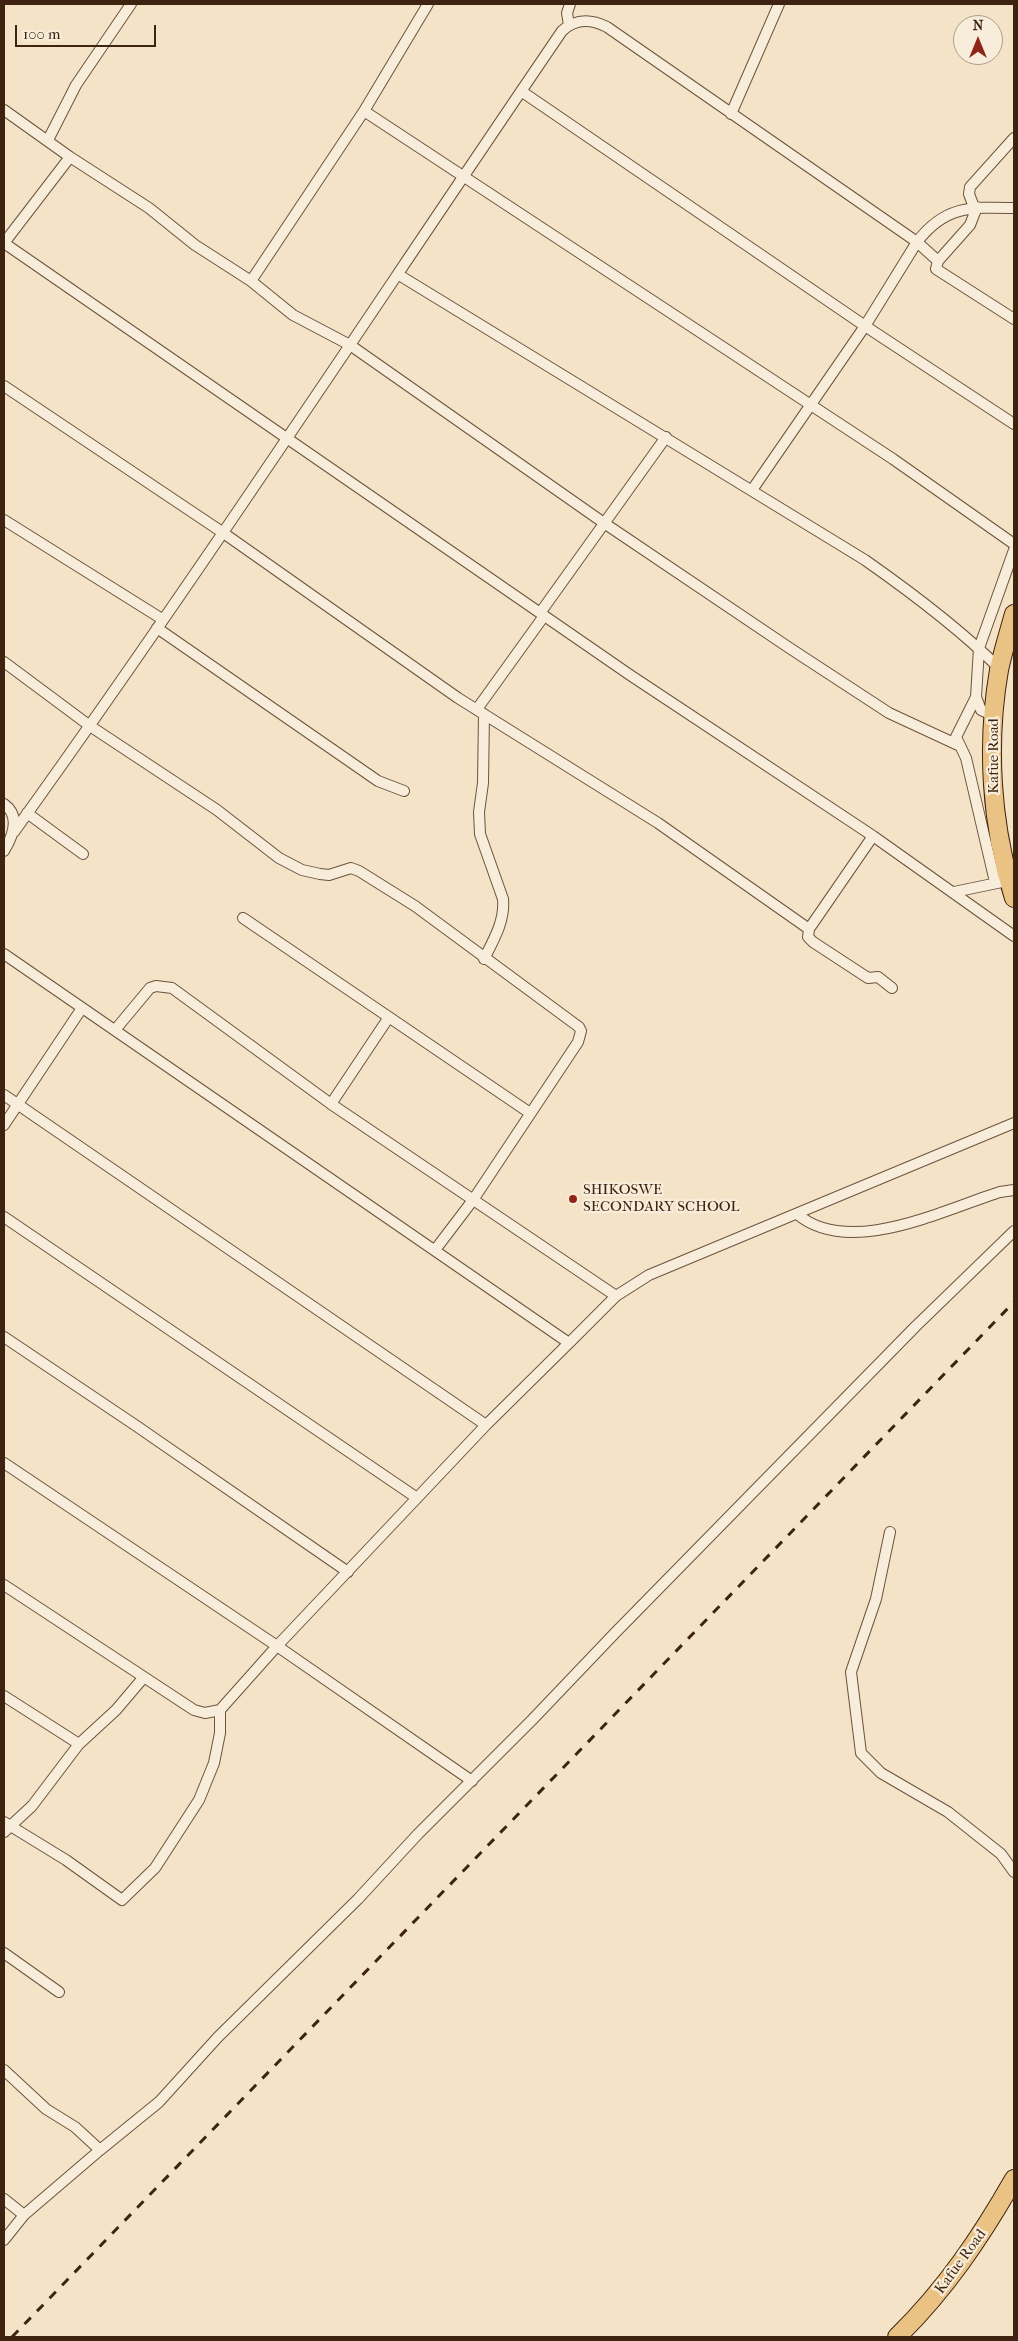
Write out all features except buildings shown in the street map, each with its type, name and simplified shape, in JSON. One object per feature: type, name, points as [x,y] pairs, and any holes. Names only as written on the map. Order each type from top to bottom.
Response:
[{"type":"highway","name":"Kafue Road","points":[[1014,614],[999,668],[992,761],[1002,882],[1014,898]]},
{"type":"highway","name":"Kafue Road","points":[[898,2337],[918,2317],[952,2276],[974,2246],[1014,2179]]},
{"type":"street","points":[[48,140],[76,85],[130,4]]},
{"type":"street","points":[[251,280],[364,111],[428,4]]},
{"type":"street","points":[[569,25],[567,13],[570,4]]},
{"type":"street","points":[[731,114],[779,4]]},
{"type":"street","points":[[4,851],[14,832],[90,726],[286,437],[399,275],[521,91],[562,31],[569,25],[587,20],[607,26],[917,242],[938,261]]},
{"type":"street","points":[[521,91],[865,326],[1014,424]]},
{"type":"street","points":[[4,110],[70,157],[150,208],[211,257],[251,280],[293,315],[350,345],[604,523],[889,713],[958,745]]},
{"type":"street","points":[[364,111],[810,404],[1014,544]]},
{"type":"street","points":[[1014,138],[970,187],[969,194],[975,207],[966,231],[936,265],[939,272],[1014,320]]},
{"type":"street","points":[[70,157],[4,243],[542,614],[873,836],[1014,936]]},
{"type":"street","points":[[752,490],[865,326],[924,232],[942,219],[975,207],[1014,208]]},
{"type":"street","points":[[399,275],[752,490],[897,582],[979,648],[999,668]]},
{"type":"street","points":[[4,386],[222,532],[480,712],[658,823],[810,929]]},
{"type":"street","points":[[484,959],[498,930],[504,910],[500,890],[480,834],[479,812],[483,783],[480,712],[542,614],[666,437]]},
{"type":"street","points":[[4,520],[159,623],[378,781],[404,791]]},
{"type":"street","points":[[954,892],[1002,882],[966,758],[958,745],[956,737],[976,697],[979,648],[1014,550]]},
{"type":"street","points":[[4,662],[90,726],[180,784],[280,858],[302,870],[320,874],[329,874],[351,868],[359,871],[415,906],[484,959],[576,1023],[581,1031],[578,1042],[472,1200],[435,1250]]},
{"type":"street","points":[[976,697],[981,710],[994,716]]},
{"type":"street","points":[[4,804],[12,813],[14,832]]},
{"type":"street","points":[[27,813],[83,854]]},
{"type":"street","points":[[873,836],[810,929],[808,936],[813,942],[868,978],[878,977],[892,988]]},
{"type":"street","points":[[243,918],[530,1113]]},
{"type":"street","points":[[4,954],[570,1344]]},
{"type":"street","points":[[115,1030],[150,988],[156,986],[172,988],[331,1104],[616,1296]]},
{"type":"street","points":[[4,1125],[82,1008]]},
{"type":"street","points":[[331,1104],[389,1017]]},
{"type":"street","points":[[4,1095],[486,1425]]},
{"type":"street","points":[[4,1585],[194,1710],[205,1713],[220,1710],[277,1646],[416,1498],[486,1425],[570,1344],[616,1296],[649,1275],[1014,1123]]},
{"type":"street","points":[[797,1214],[810,1224],[820,1228],[846,1233],[861,1233],[900,1224],[1000,1192],[1014,1190]]},
{"type":"street","points":[[4,1217],[416,1498]]},
{"type":"street","points":[[4,2240],[24,2215],[159,2102],[218,2037],[358,1899],[418,1834],[916,1326],[1014,1231]]},
{"type":"street","points":[[4,1337],[348,1572]]},
{"type":"street","points":[[4,1463],[277,1646],[472,1781]]},
{"type":"street","points":[[890,1532],[876,1598],[851,1672],[861,1753],[881,1773],[948,1812],[1001,1854],[1014,1872]]},
{"type":"street","points":[[144,1677],[116,1710],[78,1744],[36,1800],[6,1826],[66,1860],[122,1900],[155,1868],[199,1800],[214,1763],[220,1733],[220,1710]]},
{"type":"street","points":[[4,1696],[78,1744]]},
{"type":"street","points":[[4,1953],[59,1992]]},
{"type":"street","points":[[4,2070],[46,2109],[75,2128],[100,2150]]},
{"type":"street","points":[[4,2199],[24,2215]]},
{"type":"railway","points":[[12,2337],[1014,1302]]},
{"type":"place","name":"SHIKOSWE SECONDARY SCHOOL","points":[[573,1199]]}]
